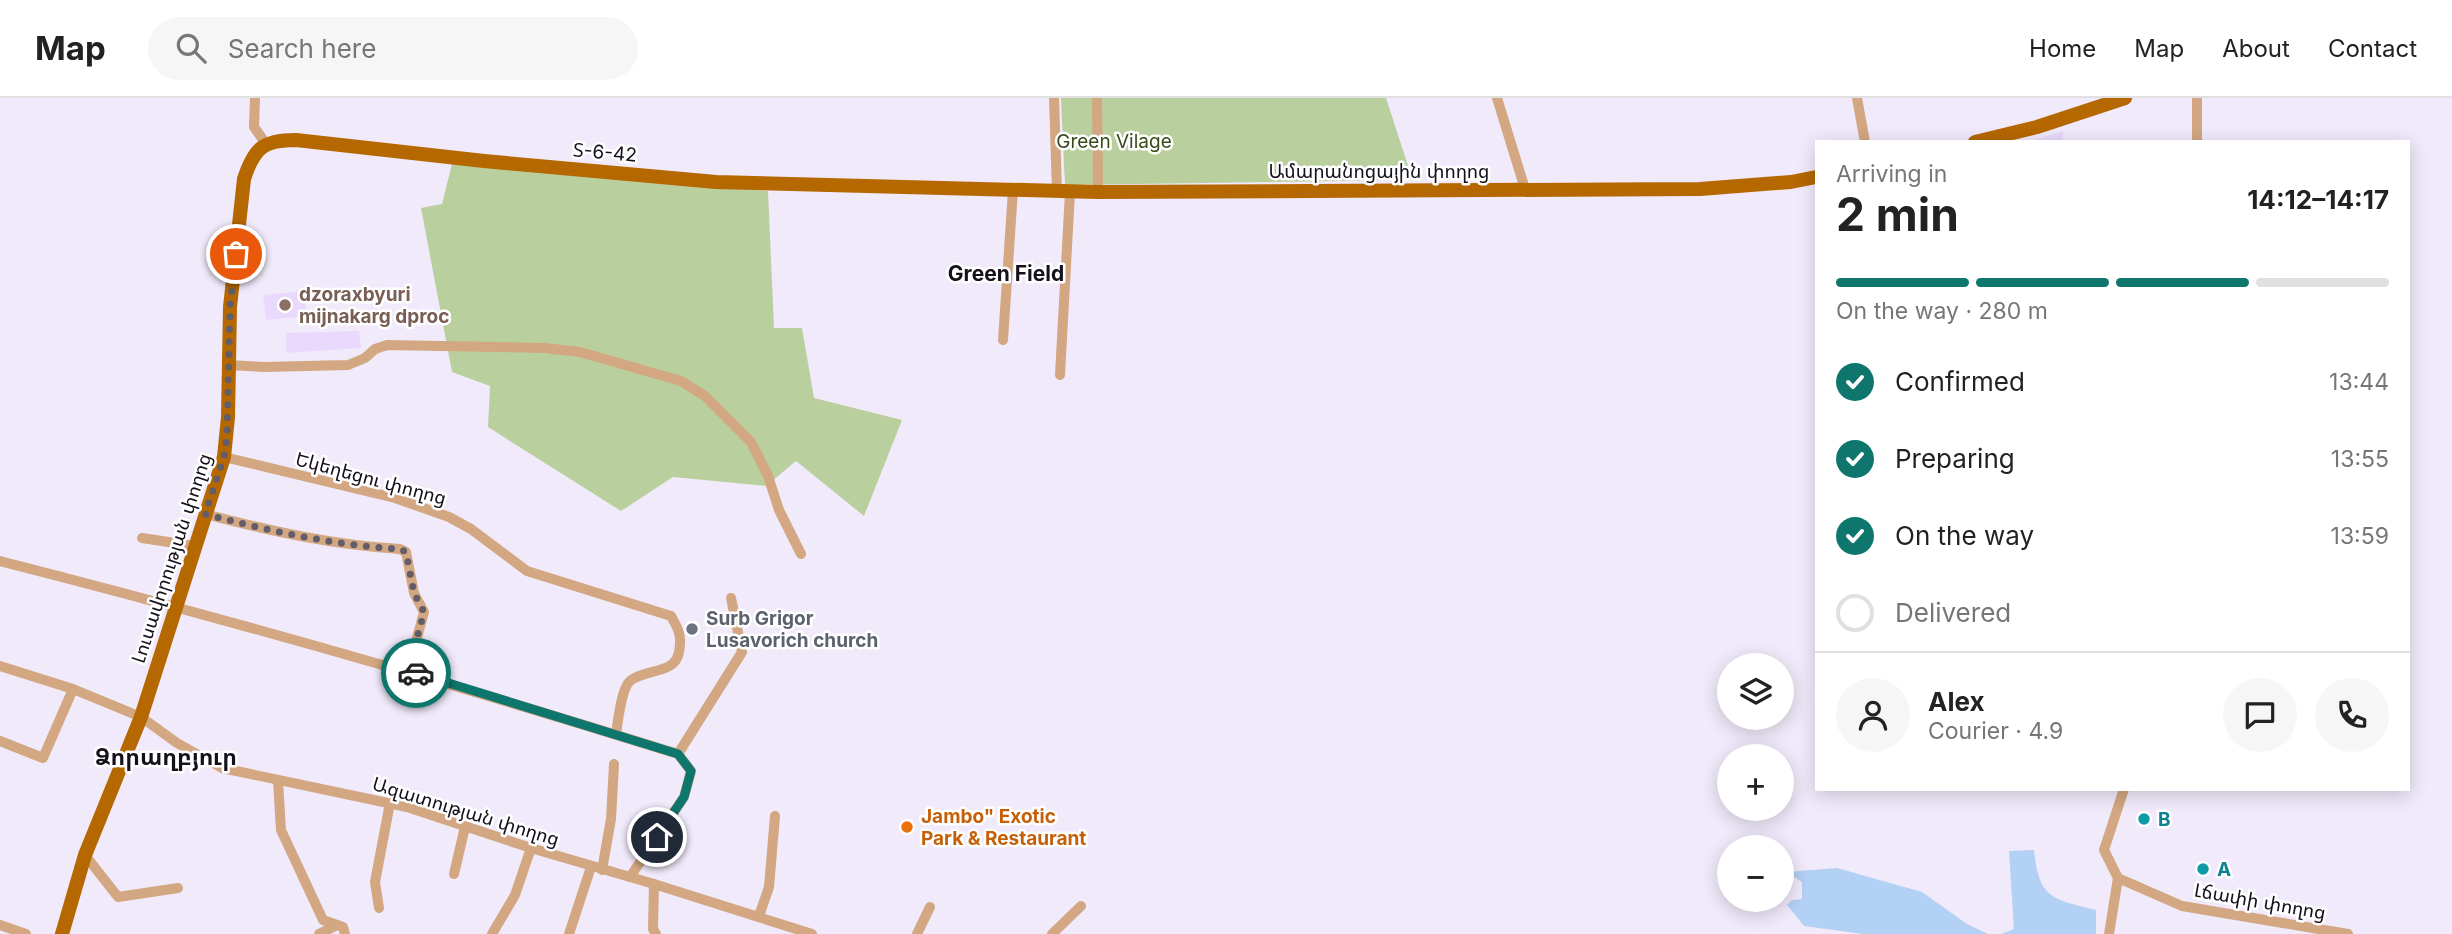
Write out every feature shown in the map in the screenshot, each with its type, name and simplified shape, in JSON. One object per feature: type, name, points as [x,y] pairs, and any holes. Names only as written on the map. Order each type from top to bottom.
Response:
[{"type":"main road","points":[[1983,140],[2037,127],[2125,98]]},
{"type":"main road","name":"Տ-6-42","points":[[266,144],[279,140],[296,140],[484,161],[716,182],[942,188]]},
{"type":"main road","name":"Լուսավորության փողոց","points":[[62,934],[85,855],[141,717],[224,457],[228,417],[230,307],[244,179],[256,152],[266,144]]},
{"type":"main road","name":"Ամարանոցային փողոց","points":[[942,188],[1098,192],[1700,188],[1791,182],[1815,177]]},
{"type":"street","points":[[255,98],[254,127],[266,144]]},
{"type":"street","points":[[1054,98],[1064,191],[1060,375]]},
{"type":"street","points":[[1097,98],[1098,192]]},
{"type":"street","points":[[1497,98],[1525,189]]},
{"type":"street","points":[[1857,98],[1865,140]]},
{"type":"street","points":[[2197,98],[2197,140]]},
{"type":"street","points":[[1003,340],[1013,190]]},
{"type":"street","points":[[228,365],[348,365],[387,345],[544,348],[580,352],[681,381],[705,396],[751,442],[801,554]]},
{"type":"street","name":"Եկեղեցու փողոց","points":[[224,457],[395,498],[449,517],[471,529],[527,571],[671,616],[682,638],[678,661],[672,667],[656,670],[630,681],[624,693],[616,734]]},
{"type":"street","points":[[205,514],[323,542],[400,549],[406,552],[414,593],[424,612],[408,671]]},
{"type":"street","points":[[142,538],[195,546]]},
{"type":"street","points":[[0,561],[176,606],[408,671],[678,754],[691,771],[684,797],[629,877]]},
{"type":"street","points":[[678,754],[742,652],[731,598]]},
{"type":"street","name":"Ազատության փողոց","points":[[0,666],[73,689],[141,717],[177,743],[222,768],[390,803],[774,920],[812,934]]},
{"type":"street","points":[[0,741],[43,758],[73,689]]},
{"type":"street","points":[[569,934],[597,868],[611,819],[614,764]]},
{"type":"street","points":[[278,781],[281,830],[323,920],[341,929]]},
{"type":"street","points":[[2109,934],[2118,878],[2104,850],[2123,791]]},
{"type":"street","points":[[379,908],[375,882],[390,803]]},
{"type":"street","points":[[759,916],[769,887],[775,816]]},
{"type":"street","points":[[454,874],[465,827]]},
{"type":"street","points":[[492,934],[515,895],[531,848]]},
{"type":"street","points":[[85,855],[118,897],[178,888]]},
{"type":"street","name":"Լճափի փողոց","points":[[2118,878],[2182,906],[2348,934]]},
{"type":"street","points":[[654,884],[653,929],[656,934]]},
{"type":"street","points":[[916,934],[930,906]]},
{"type":"street","points":[[1052,934],[1081,906]]},
{"type":"street","points":[[772,934],[774,920]]},
{"type":"street","points":[[0,925],[26,934]]},
{"type":"street","points":[[318,934],[341,929]]},
{"type":"shaded area","points":[[2063,131],[2063,140],[2034,140]]},
{"type":"shaded area","name":"dzoraxbyuri mijnakarg dproc","points":[[304,291],[307,316],[266,320],[263,295]]},
{"type":"shaded area","points":[[359,331],[361,348],[286,353],[286,333]]},
{"type":"green space","name":"Green Vilage","points":[[1061,98],[1386,98],[1410,172],[1408,180],[1065,185]]},
{"type":"green space","points":[[452,164],[768,191],[774,328],[802,328],[814,398],[902,420],[864,516],[796,461],[766,486],[673,477],[621,511],[488,427],[490,386],[452,372],[421,208],[442,204]]},
{"type":"water","points":[[2034,850],[2036,866],[2044,888],[2058,899],[2096,910],[2096,934],[2001,934],[2014,929],[2009,851]]},
{"type":"water","points":[[1837,868],[1922,892],[1967,924],[1988,934],[1863,934],[1804,926],[1793,912],[1794,900],[1802,899],[1802,882],[1794,877],[1794,871]]},
{"type":"way so far","points":[[236,254],[230,307],[227,437],[224,457],[205,514],[323,542],[400,549],[406,552],[414,593],[424,612],[408,671],[416,673]]},
{"type":"place","name":"dzoraxbyuri mijnakarg dproc","points":[[285,305]]},
{"type":"place","name":"Surb Grigor Lusavorich church","points":[[692,629]]},
{"type":"place","name":"B","points":[[2144,819]]},
{"type":"place","name":"Jambo\" Exotic Park & Restaurant","points":[[907,827]]},
{"type":"place","name":"A","points":[[2203,869]]},
{"type":"district","name":"Green Field","points":[[1006,274]]},
{"type":"district","name":"Ձորաղբյուր","points":[[166,757]]},
{"type":"route","points":[[416,673],[678,754],[691,771],[684,797],[657,837]]}]
